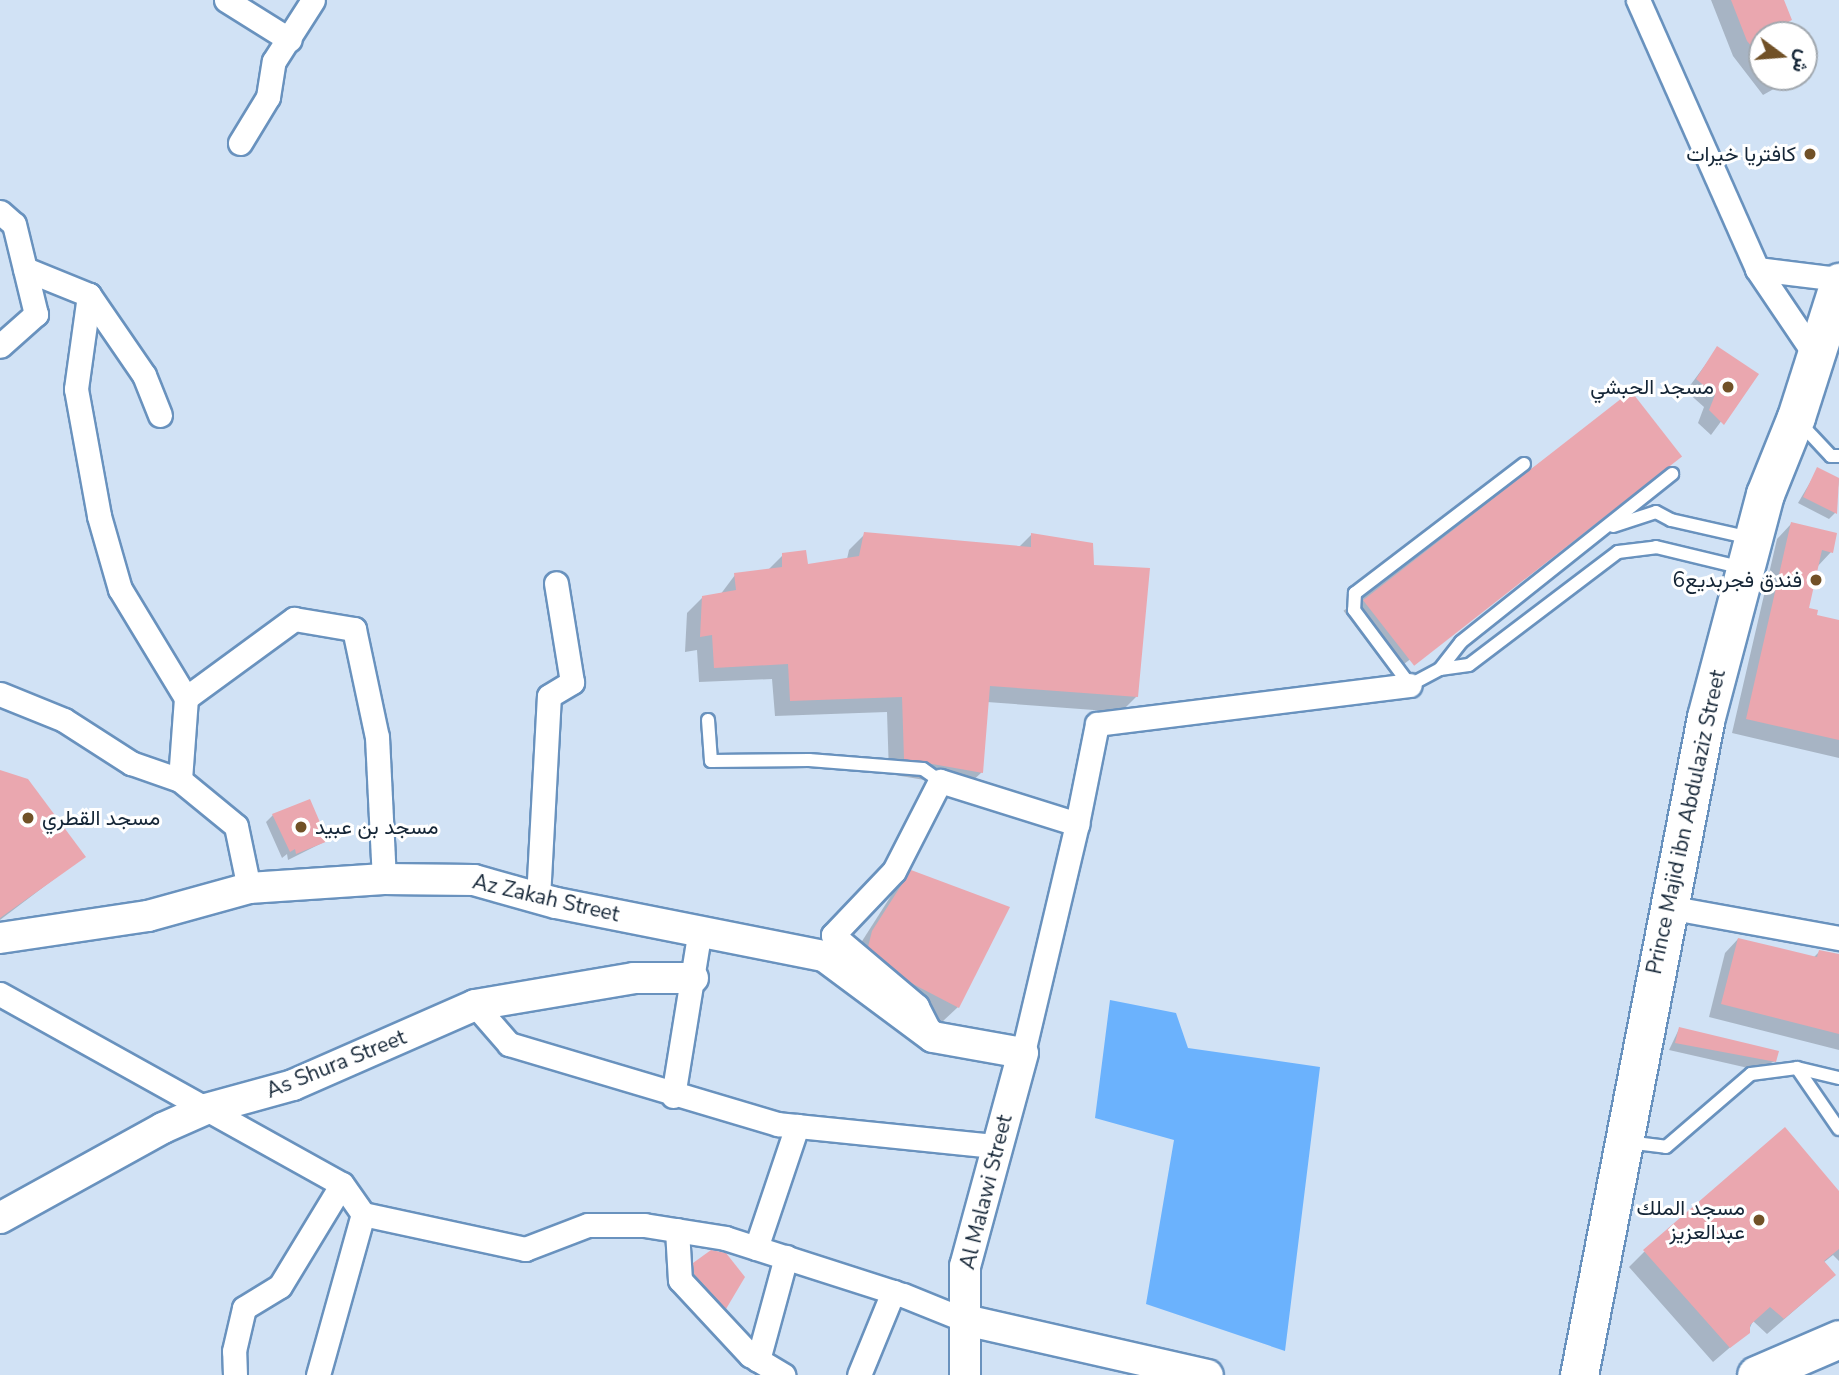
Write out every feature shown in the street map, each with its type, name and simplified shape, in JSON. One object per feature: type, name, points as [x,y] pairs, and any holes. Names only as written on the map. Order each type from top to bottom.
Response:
[{"type":"main road","name":"Prince Majid ibn Abdulaziz Street","points":[[1579,1375],[1706,717],[1748,554],[1796,417],[1814,352],[1839,280]]},
{"type":"main road","points":[[1756,1375],[1839,1339]]},
{"type":"street","points":[[226,0],[290,40]]},
{"type":"street","points":[[240,143],[268,97],[274,61],[290,40],[313,0]]},
{"type":"street","points":[[1638,0],[1757,269],[1814,352]]},
{"type":"street","points":[[0,212],[14,224],[36,314],[0,346]]},
{"type":"street","points":[[25,269],[89,295],[144,375],[160,415]]},
{"type":"street","points":[[1757,269],[1839,280]]},
{"type":"street","points":[[89,295],[76,389],[99,516],[120,589],[186,698],[180,780]]},
{"type":"street","points":[[538,898],[549,696],[572,682],[556,583]]},
{"type":"street","points":[[186,698],[294,619],[354,629],[377,737],[384,879]]},
{"type":"street","points":[[1023,1053],[1077,824],[1097,724],[1410,685]]},
{"type":"street","points":[[0,694],[64,720],[131,763],[180,780],[236,826],[249,888]]},
{"type":"street","points":[[933,1037],[918,1006],[833,935],[894,871],[940,781],[1077,824]]},
{"type":"street","name":"Az Zakah Street","points":[[0,938],[148,916],[249,888],[384,879],[474,880],[538,898],[824,956],[933,1037],[1023,1053]]},
{"type":"street","points":[[1668,907],[1839,938]]},
{"type":"street","points":[[673,1096],[701,930]]},
{"type":"street","name":"As Shura Street","points":[[0,1218],[205,1109],[293,1086],[475,1005],[634,978],[693,978]]},
{"type":"street","points":[[0,993],[342,1184],[363,1214],[526,1249],[588,1225],[644,1224],[677,1230],[756,1248],[893,1292],[965,1320],[1208,1375]]},
{"type":"street","points":[[475,1005],[509,1044],[673,1096],[797,1126],[995,1146]]},
{"type":"street","name":"Al Malawi Street","points":[[965,1375],[965,1266],[995,1146],[1023,1053]]},
{"type":"street","points":[[756,1248],[797,1126]]},
{"type":"street","points":[[235,1375],[234,1351],[244,1308],[280,1286],[342,1184]]},
{"type":"street","points":[[318,1375],[363,1214]]},
{"type":"street","points":[[677,1230],[680,1280],[758,1360],[783,1375]]},
{"type":"street","points":[[758,1360],[786,1258]]},
{"type":"street","points":[[859,1375],[893,1292]]},
{"type":"lane","points":[[1796,417],[1831,456],[1839,456]]},
{"type":"lane","points":[[1524,464],[1355,593],[1354,610],[1410,685],[1440,669],[1469,665],[1618,552],[1656,547],[1748,554]]},
{"type":"lane","points":[[1440,669],[1461,642],[1672,474]]},
{"type":"lane","points":[[1603,530],[1656,512],[1748,554]]},
{"type":"lane","points":[[708,720],[711,761],[809,760],[923,769],[940,781]]},
{"type":"lane","points":[[1797,1068],[1839,1129]]},
{"type":"lane","points":[[1622,1142],[1666,1147],[1751,1074],[1797,1068],[1839,1078]]},
{"type":"shaded area","points":[[1110,1000],[1176,1013],[1188,1048],[1320,1067],[1285,1351],[1146,1304],[1174,1140],[1095,1118]]},
{"type":"building","points":[[1731,0],[1784,0],[1792,20],[1748,21],[1747,41]]},
{"type":"building","name":"مسجد الحبشي","points":[[1717,346],[1759,374],[1724,425],[1709,410],[1715,395],[1696,379]]},
{"type":"building","points":[[1631,391],[1682,456],[1414,666],[1363,600]]},
{"type":"building","points":[[1817,467],[1839,478],[1837,514],[1803,497]]},
{"type":"building","points":[[1791,522],[1837,533],[1833,553],[1822,550],[1809,608],[1818,610],[1817,615],[1839,620],[1839,740],[1746,719]]},
{"type":"building","points":[[864,532],[1031,547],[1031,533],[1093,543],[1094,565],[1150,568],[1138,697],[990,686],[983,773],[904,759],[902,697],[790,701],[788,664],[714,668],[712,635],[700,637],[702,596],[736,590],[734,573],[782,567],[782,553],[806,550],[808,564],[859,556]]},
{"type":"building","name":"مسجد القطري","points":[[0,770],[28,779],[86,857],[0,918]]},
{"type":"building","name":"مسجد بن عبيد","points":[[310,799],[328,841],[296,854],[295,849],[290,852],[272,814]]},
{"type":"building","points":[[911,870],[1010,907],[959,1008],[911,983],[868,947],[872,931]]},
{"type":"building","points":[[1738,938],[1817,957],[1819,950],[1839,954],[1839,1034],[1721,1004]]},
{"type":"building","points":[[1679,1027],[1779,1051],[1776,1062],[1675,1043]]},
{"type":"building","name":"مسجد الملك عبدالعزيز","points":[[1785,1127],[1839,1191],[1839,1249],[1824,1261],[1836,1275],[1784,1319],[1770,1307],[1750,1325],[1750,1333],[1730,1348],[1643,1250]]},
{"type":"building","points":[[711,1250],[726,1253],[745,1277],[726,1309],[694,1274],[693,1263]]},
{"type":"place","name":"كافتريا خيرات","points":[[1810,154]]},
{"type":"place","name":"مسجد الحبشي","points":[[1728,387]]},
{"type":"place","name":"فندق فجربديع6","points":[[1816,580]]},
{"type":"place","name":"مسجد القطري","points":[[28,818]]},
{"type":"place","name":"مسجد بن عبيد","points":[[301,827]]},
{"type":"place","name":"مسجد الملك عبدالعزيز","points":[[1759,1220]]}]
